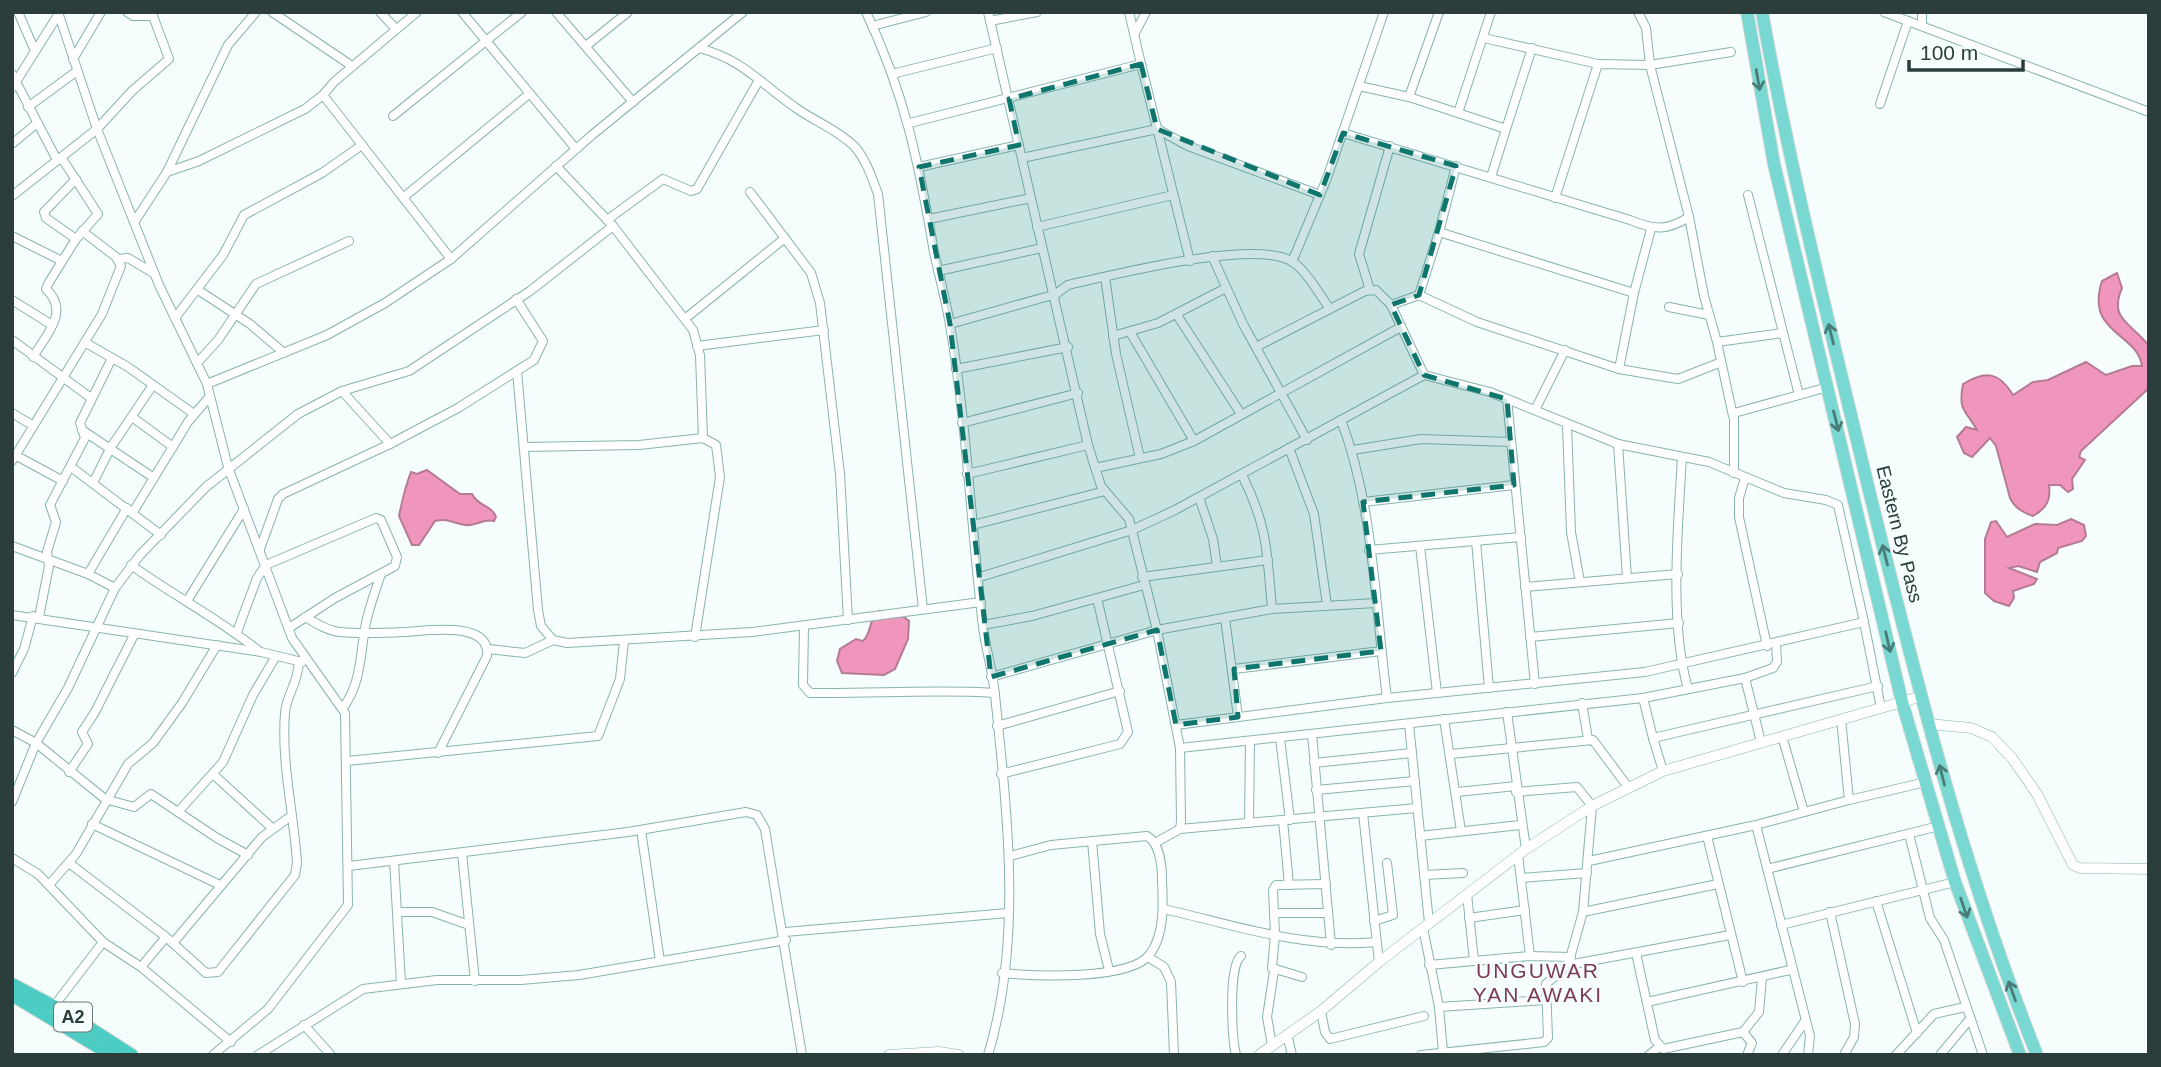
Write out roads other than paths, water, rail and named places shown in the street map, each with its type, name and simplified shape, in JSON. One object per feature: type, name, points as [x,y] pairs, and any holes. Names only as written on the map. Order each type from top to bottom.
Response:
[{"type":"highway","name":"A2","points":[[12,984],[54,1006],[132,1055]]},
{"type":"highway","name":"A2","points":[[12,995],[111,1055]]},
{"type":"main road","name":"Eastern By Pass","points":[[1747,12],[1774,164],[1902,702],[1955,882],[2020,1055]]},
{"type":"main road","name":"Eastern By Pass","points":[[1762,12],[1792,171],[1919,697],[1947,797],[1993,939],[2037,1055]]},
{"type":"street","points":[[18,12],[35,51]]},
{"type":"street","points":[[73,59],[101,12]]},
{"type":"street","points":[[12,196],[97,129],[132,91],[169,59],[155,14],[132,16],[127,12]]},
{"type":"street","points":[[135,221],[167,172],[228,45],[256,12]]},
{"type":"street","points":[[272,12],[352,66]]},
{"type":"street","points":[[380,12],[396,29]]},
{"type":"street","points":[[167,172],[199,160],[305,109],[417,12]]},
{"type":"street","points":[[462,12],[576,149]]},
{"type":"street","points":[[393,116],[522,12]]},
{"type":"street","points":[[556,12],[633,102]]},
{"type":"street","points":[[586,46],[628,12]]},
{"type":"street","points":[[206,384],[327,335],[385,303],[451,259],[576,149],[743,12]]},
{"type":"street","points":[[866,12],[910,123],[950,324],[980,578],[983,625],[995,693],[1010,856],[1002,973],[996,1024],[988,1055]]},
{"type":"street","points":[[873,26],[926,12]]},
{"type":"street","points":[[1037,12],[989,17],[1037,228],[1056,294],[1088,445],[1105,491],[1127,516],[1157,630],[1180,748],[1180,829]]},
{"type":"street","points":[[1129,12],[1190,261]]},
{"type":"street","points":[[1135,33],[1146,12]]},
{"type":"street","points":[[1292,262],[1343,133],[1384,12]]},
{"type":"street","points":[[1409,97],[1439,12]]},
{"type":"street","points":[[1458,113],[1491,12]]},
{"type":"street","points":[[1638,12],[1646,28],[1650,65],[1689,217],[1717,342],[1719,363],[1733,416],[1736,454],[1734,473]]},
{"type":"street","points":[[1884,12],[2149,112]]},
{"type":"street","points":[[1922,12],[1922,26]]},
{"type":"street","points":[[33,357],[59,307],[46,287],[76,239],[98,214],[36,124],[14,81],[58,14]]},
{"type":"street","points":[[58,14],[97,129],[155,274],[206,384],[228,467],[289,628],[309,664],[343,708]]},
{"type":"street","points":[[1880,104],[1908,21]]},
{"type":"street","points":[[1484,38],[1598,64],[1650,65],[1731,52]]},
{"type":"street","points":[[699,48],[726,55],[800,111],[837,131],[856,148],[866,163],[878,194],[923,610]]},
{"type":"street","points":[[892,74],[997,48]]},
{"type":"street","points":[[1491,177],[1532,48]]},
{"type":"street","points":[[910,123],[1142,64]]},
{"type":"street","points":[[1555,198],[1598,64]]},
{"type":"street","points":[[28,107],[77,71]]},
{"type":"street","points":[[12,802],[36,743],[68,688],[115,588],[131,565],[228,467],[298,414],[342,391],[409,371],[516,299],[663,179],[691,191],[697,188],[759,80]]},
{"type":"street","points":[[1359,86],[1409,97],[1506,129]]},
{"type":"street","points":[[404,197],[529,94]]},
{"type":"street","points":[[323,95],[451,259]]},
{"type":"street","points":[[12,144],[36,124]]},
{"type":"street","points":[[1022,158],[1157,129],[1188,146],[1320,195]]},
{"type":"street","points":[[1343,133],[1456,166],[1651,229],[1675,226],[1689,217]]},
{"type":"street","points":[[175,318],[223,255],[244,215],[322,173],[362,145]]},
{"type":"street","points":[[919,167],[1019,145]]},
{"type":"street","points":[[1370,290],[1359,254],[1390,146]]},
{"type":"street","points":[[556,166],[610,223],[686,318],[697,346],[703,438]]},
{"type":"street","points":[[1419,295],[1456,166]]},
{"type":"street","points":[[76,179],[44,212],[46,218],[76,239]]},
{"type":"street","points":[[750,192],[811,273],[820,303],[840,474],[848,620]]},
{"type":"street","points":[[1037,228],[1173,195]]},
{"type":"street","points":[[1748,195],[1799,395]]},
{"type":"street","points":[[929,219],[1031,198]]},
{"type":"street","points":[[1619,369],[1634,293],[1651,229]]},
{"type":"street","points":[[63,481],[14,455],[86,343],[121,266],[118,259],[82,232]]},
{"type":"street","points":[[1439,232],[1634,293]]},
{"type":"street","points":[[12,236],[62,261]]},
{"type":"street","points":[[686,318],[785,238]]},
{"type":"street","points":[[197,363],[257,284],[349,241]]},
{"type":"street","points":[[938,271],[1042,248]]},
{"type":"street","points":[[950,324],[1056,294],[1068,285],[1212,256],[1278,256],[1292,262],[1330,309]]},
{"type":"street","points":[[1212,256],[1256,347],[1307,440]]},
{"type":"street","points":[[118,259],[128,258],[155,274]]},
{"type":"street","points":[[1105,277],[1113,336],[1140,458]]},
{"type":"street","points":[[1113,336],[1177,315],[1226,288]]},
{"type":"street","points":[[198,290],[250,324],[284,353]]},
{"type":"street","points":[[1256,347],[1370,290],[1382,293],[1391,304],[1424,375]]},
{"type":"street","points":[[1391,304],[1419,295],[1478,323],[1619,369],[1678,379],[1719,363]]},
{"type":"street","points":[[260,549],[278,499],[283,494],[390,444],[458,408],[538,356],[542,341],[516,299]]},
{"type":"street","points":[[12,300],[52,325]]},
{"type":"street","points":[[1669,306],[1709,315]]},
{"type":"street","points":[[1177,315],[1241,414]]},
{"type":"street","points":[[1095,468],[1140,458],[1194,440],[1401,327]]},
{"type":"street","points":[[697,346],[824,330]]},
{"type":"street","points":[[1130,332],[1194,440]]},
{"type":"street","points":[[1717,342],[1783,333]]},
{"type":"street","points":[[12,340],[91,398]]},
{"type":"street","points":[[86,343],[194,414]]},
{"type":"street","points":[[956,369],[1068,347]]},
{"type":"street","points":[[1535,410],[1565,350]]},
{"type":"street","points":[[79,428],[112,358]]},
{"type":"street","points":[[517,371],[538,610],[541,626],[553,640]]},
{"type":"street","points":[[980,578],[1132,530],[1242,475],[1424,375],[1440,377],[1507,399],[1618,444],[1709,462],[1784,493],[1838,505],[1881,708]]},
{"type":"street","points":[[93,483],[111,447],[153,385]]},
{"type":"street","points":[[1733,416],[1737,412],[1828,387]]},
{"type":"street","points":[[342,391],[390,444]]},
{"type":"street","points":[[962,423],[1078,393]]},
{"type":"street","points":[[88,573],[154,478],[194,414],[210,396]]},
{"type":"street","points":[[1507,399],[1535,684]]},
{"type":"street","points":[[12,413],[32,425]]},
{"type":"street","points":[[132,417],[173,447]]},
{"type":"street","points":[[1341,420],[1353,450],[1363,502],[1387,698]]},
{"type":"street","points":[[1567,425],[1571,532],[1580,582]]},
{"type":"street","points":[[79,428],[154,478]]},
{"type":"street","points":[[12,673],[36,617],[56,519],[50,505],[85,438],[79,428]]},
{"type":"street","points":[[524,447],[639,445],[703,438],[716,445],[720,477],[695,637]]},
{"type":"street","points":[[1353,450],[1421,439],[1511,442]]},
{"type":"street","points":[[1618,444],[1628,578]]},
{"type":"street","points":[[967,474],[1088,445]]},
{"type":"street","points":[[1289,448],[1314,514],[1326,605]]},
{"type":"street","points":[[1682,457],[1679,623],[1681,666],[1688,689]]},
{"type":"street","points":[[71,467],[161,535]]},
{"type":"street","points":[[1242,475],[1259,509],[1266,533],[1272,609]]},
{"type":"street","points":[[1180,748],[1643,698],[1745,678],[1775,666],[1739,517],[1739,498],[1745,478]]},
{"type":"street","points":[[1363,502],[1514,485]]},
{"type":"street","points":[[973,525],[1105,491]]},
{"type":"street","points":[[1199,497],[1213,539],[1217,566]]},
{"type":"street","points":[[187,601],[244,509]]},
{"type":"street","points":[[237,632],[257,578],[266,565],[376,518],[384,524],[397,557],[395,566],[289,628]]},
{"type":"street","points":[[1369,550],[1521,537]]},
{"type":"street","points":[[1476,541],[1489,688]]},
{"type":"street","points":[[12,546],[88,573],[115,588]]},
{"type":"street","points":[[1420,546],[1437,694]]},
{"type":"street","points":[[983,625],[1097,598],[1143,581],[1268,559]]},
{"type":"street","points":[[131,565],[237,632],[261,652]]},
{"type":"street","points":[[213,1055],[268,1009],[348,905],[347,761],[343,708],[359,675],[364,633],[381,574]]},
{"type":"street","points":[[1525,587],[1678,574]]},
{"type":"street","points":[[1001,774],[1120,744],[1128,732],[1097,598]]},
{"type":"street","points":[[488,649],[525,653],[553,640],[624,641],[695,637],[804,626],[981,602]]},
{"type":"street","points":[[991,677],[1157,630],[1272,609],[1376,603]]},
{"type":"street","points":[[12,615],[261,652],[309,664]]},
{"type":"street","points":[[305,617],[335,632],[463,631],[481,638],[488,649]]},
{"type":"street","points":[[1225,618],[1234,669],[1238,717]]},
{"type":"street","points":[[1176,725],[1387,698],[1681,666],[1864,622]]},
{"type":"street","points":[[1531,637],[1679,623]]},
{"type":"street","points":[[804,626],[803,685],[810,693],[864,694],[927,689],[995,693]]},
{"type":"street","points":[[69,772],[88,744],[82,732],[134,635]]},
{"type":"street","points":[[347,761],[598,736],[620,679],[624,641]]},
{"type":"street","points":[[49,885],[69,863],[128,764],[153,743],[182,703],[217,645]]},
{"type":"street","points":[[438,753],[488,649]]},
{"type":"street","points":[[1234,669],[1381,651]]},
{"type":"street","points":[[178,812],[214,775],[276,656]]},
{"type":"street","points":[[69,863],[169,940],[206,973],[218,972],[295,875],[297,863],[285,711],[299,679],[299,661]]},
{"type":"street","points":[[1745,678],[1761,742]]},
{"type":"street","points":[[1653,738],[1878,686]]},
{"type":"street","points":[[996,726],[1120,691]]},
{"type":"street","points":[[1259,1055],[1321,1012],[1380,962],[1522,852],[1592,806],[1663,771],[1919,697]]},
{"type":"street","points":[[1643,698],[1663,771]]},
{"type":"street","points":[[1582,703],[1588,739]]},
{"type":"street","points":[[1507,712],[1520,825],[1521,878],[1530,956]]},
{"type":"street","points":[[1444,719],[1461,831]]},
{"type":"street","points":[[1841,719],[1849,800]]},
{"type":"street","points":[[1409,724],[1424,875],[1429,965],[1439,1007],[1443,1052]]},
{"type":"street","points":[[1928,724],[1971,728],[1992,737],[2012,758],[2038,794],[2073,865],[2080,868],[2149,869]]},
{"type":"street","points":[[12,730],[36,743],[105,799],[134,807],[151,794],[248,855]]},
{"type":"street","points":[[1312,734],[1331,945]]},
{"type":"street","points":[[1782,736],[1804,812]]},
{"type":"street","points":[[1280,738],[1289,885]]},
{"type":"street","points":[[1451,754],[1588,739],[1598,742],[1628,787]]},
{"type":"street","points":[[1250,742],[1250,823]]},
{"type":"street","points":[[1314,763],[1412,753]]},
{"type":"street","points":[[214,775],[272,828]]},
{"type":"street","points":[[1316,790],[1415,781]]},
{"type":"street","points":[[1589,861],[1756,825],[1926,782]]},
{"type":"street","points":[[1421,1055],[1477,1052],[1494,1047],[1546,1041],[1549,1030],[1546,983],[1569,961],[1583,912],[1592,806],[1577,787],[1457,792]]},
{"type":"street","points":[[1155,843],[1180,829],[1417,808]]},
{"type":"street","points":[[349,866],[641,830],[746,812],[757,815],[765,829],[785,936],[802,1055]]},
{"type":"street","points":[[1363,813],[1380,962]]},
{"type":"street","points":[[141,967],[272,828],[292,816]]},
{"type":"street","points":[[92,824],[220,885]]},
{"type":"street","points":[[1420,836],[1520,825]]},
{"type":"street","points":[[1756,825],[1790,970],[1811,1045],[1808,1055]]},
{"type":"street","points":[[1767,869],[1939,826]]},
{"type":"street","points":[[641,830],[660,961]]},
{"type":"street","points":[[1909,834],[1930,918],[1944,940],[1983,1055]]},
{"type":"street","points":[[1002,973],[1048,977],[1126,968],[1148,957],[1155,945],[1164,909],[1162,872],[1155,843],[1147,836],[1051,845],[1010,856]]},
{"type":"street","points":[[1707,836],[1743,982]]},
{"type":"street","points":[[1092,841],[1100,934],[1109,970]]},
{"type":"street","points":[[462,853],[475,981]]},
{"type":"street","points":[[12,858],[49,885],[103,942],[141,967],[231,1042]]},
{"type":"street","points":[[394,861],[401,983]]},
{"type":"street","points":[[1374,921],[1393,915],[1387,863]]},
{"type":"street","points":[[1424,875],[1462,873]]},
{"type":"street","points":[[1521,878],[1587,873]]},
{"type":"street","points":[[1781,925],[1955,882]]},
{"type":"street","points":[[1272,1045],[1267,1017],[1274,971],[1271,962],[1275,935],[1274,887],[1326,884]]},
{"type":"street","points":[[1583,912],[1718,884]]},
{"type":"street","points":[[1467,894],[1474,961]]},
{"type":"street","points":[[1876,901],[1917,1033]]},
{"type":"street","points":[[1164,909],[1331,945],[1376,942]]},
{"type":"street","points":[[1469,918],[1525,910]]},
{"type":"street","points":[[397,912],[432,912],[469,925]]},
{"type":"street","points":[[1830,912],[1855,1024],[1854,1037],[1844,1055]]},
{"type":"street","points":[[258,1055],[355,992],[401,983],[579,975],[785,936],[1008,913]]},
{"type":"street","points":[[1274,913],[1328,913]]},
{"type":"street","points":[[1429,965],[1530,956],[1569,961],[1636,953],[1730,935]]},
{"type":"street","points":[[54,1006],[103,942]]},
{"type":"street","points":[[1636,953],[1647,1002],[1665,1050]]},
{"type":"street","points":[[1236,1055],[1233,1007],[1236,967],[1241,956]]},
{"type":"street","points":[[1148,957],[1164,967],[1171,982],[1174,1055]]},
{"type":"street","points":[[1647,1002],[1790,970]]},
{"type":"street","points":[[1274,971],[1302,977]]},
{"type":"street","points":[[1649,1055],[1742,1032],[1759,1012],[1762,978]]},
{"type":"street","points":[[1439,1007],[1545,1000]]},
{"type":"street","points":[[1896,1055],[1934,1014],[1965,1007]]},
{"type":"street","points":[[1321,1012],[1325,1032],[1330,1039],[1424,1016]]},
{"type":"street","points":[[1940,1055],[1970,1019]]},
{"type":"street","points":[[1782,1055],[1805,1021]]},
{"type":"street","points":[[304,1025],[331,1055]]},
{"type":"street","points":[[1742,1032],[1752,1043],[1747,1055]]},
{"type":"street","points":[[1287,1034],[1292,1055]]},
{"type":"street","points":[[1494,1047],[1507,1055]]},
{"type":"street","points":[[889,1055],[959,1055]]},
{"type":"district","name":"UNGUWAR YAN AWAKI","points":[[1538,983]]}]
